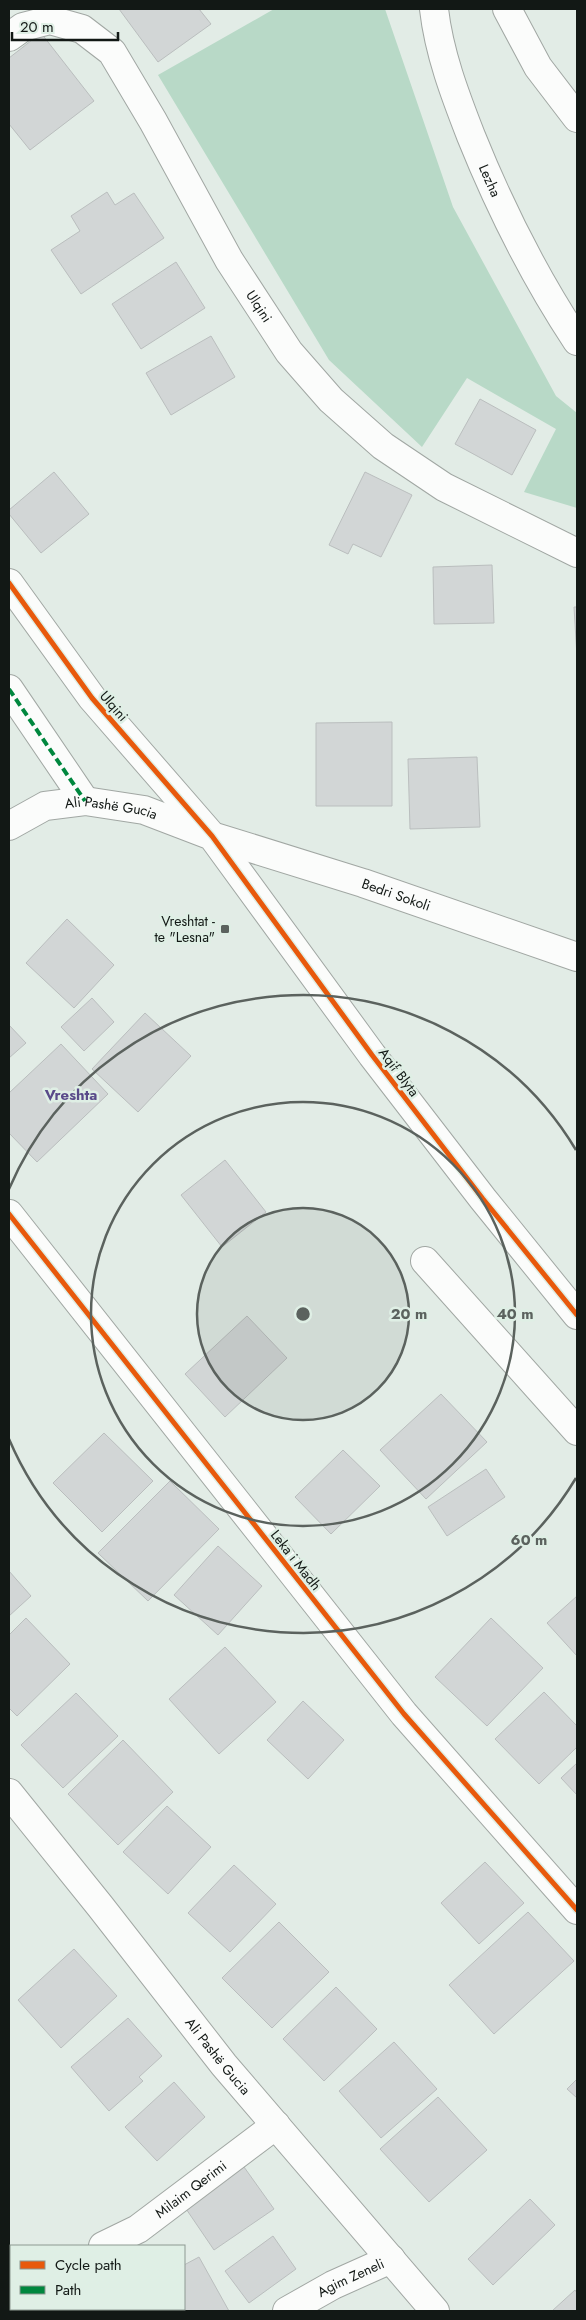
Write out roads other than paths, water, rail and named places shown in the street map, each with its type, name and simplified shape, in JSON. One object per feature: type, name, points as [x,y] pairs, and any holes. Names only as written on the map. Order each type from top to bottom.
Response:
[{"type":"street","name":"Lezha","points":[[434,9],[436,31],[454,93],[494,194],[546,294],[577,341]]},
{"type":"street","points":[[507,9],[538,67],[577,118]]},
{"type":"street","name":"Ulqini","points":[[9,37],[23,27],[50,20],[82,29],[112,52],[153,121],[229,260],[289,352],[331,400],[383,446],[444,487],[577,553]]},
{"type":"street","name":"Ulqini","points":[[9,583],[92,698],[212,836]]},
{"type":"street","points":[[9,689],[85,801]]},
{"type":"street","name":"Ali Pashë Gucia","points":[[9,826],[45,806],[85,801],[144,810],[212,836]]},
{"type":"street","name":"Bedri Sokoli","points":[[212,836],[363,884],[577,957]]},
{"type":"street","name":"Aqif Blyta","points":[[212,836],[372,1054],[483,1199],[577,1315]]},
{"type":"street","name":"Leka i Madh","points":[[9,1214],[404,1714],[577,1910]]},
{"type":"street","points":[[425,1261],[577,1431]]},
{"type":"street","name":"Ali Pashë Gucia","points":[[9,1794],[100,1906],[224,2065],[435,2311]]},
{"type":"street","name":"Milaim Qerimi","points":[[105,2245],[138,2229],[276,2126]]},
{"type":"street","name":"Agim Zeneli","points":[[287,2311],[333,2285],[391,2259]]},
{"type":"place","name":"Vreshtat - te \"Lesna\"","points":[[225,929]]},
{"type":"district","name":"Vreshta","points":[[71,1095]]}]
